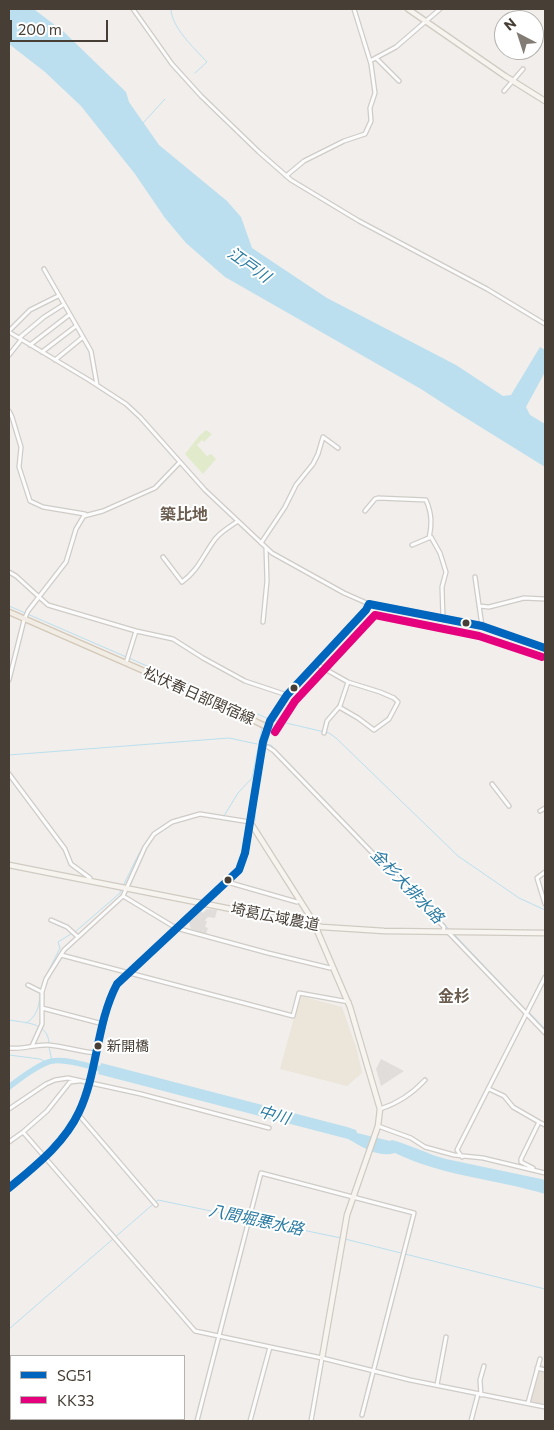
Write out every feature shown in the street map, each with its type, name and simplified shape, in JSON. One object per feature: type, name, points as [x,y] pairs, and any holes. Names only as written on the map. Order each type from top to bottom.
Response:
[{"type":"main road","points":[[369,604],[482,626],[545,648]]},
{"type":"main road","name":"松伏春日部関宿線","points":[[9,612],[222,705],[267,727],[287,695],[366,610],[369,604]]},
{"type":"main road","points":[[9,1188],[62,1139],[78,1114],[114,990],[128,973],[239,870],[243,861],[267,727]]},
{"type":"street","points":[[134,9],[172,64],[201,96],[286,176],[308,192],[486,289],[545,324]]},
{"type":"street","points":[[286,176],[300,163],[344,141],[362,136],[371,121],[370,108],[375,93],[370,61],[354,9]]},
{"type":"street","points":[[408,9],[545,101]]},
{"type":"street","points":[[370,61],[396,47],[440,9]]},
{"type":"street","points":[[376,58],[399,81]]},
{"type":"street","points":[[504,91],[524,68]]},
{"type":"street","points":[[44,269],[90,351],[97,385]]},
{"type":"street","points":[[58,296],[30,310],[9,332],[126,404],[180,462],[266,548],[288,563],[357,600],[369,604]]},
{"type":"street","points":[[9,355],[20,339],[44,317],[63,305]]},
{"type":"street","points":[[30,345],[69,315]]},
{"type":"street","points":[[42,352],[76,326]]},
{"type":"street","points":[[55,360],[83,337]]},
{"type":"street","points":[[9,411],[21,447],[19,467],[30,501],[35,505],[85,514],[83,516]]},
{"type":"street","points":[[262,543],[285,507],[296,485],[313,464],[323,437],[338,448]]},
{"type":"street","points":[[9,680],[28,611],[66,562],[76,529],[83,516],[103,511],[156,488],[180,462]]},
{"type":"street","points":[[365,511],[375,498],[426,500],[432,522],[429,538]]},
{"type":"street","points":[[163,557],[182,582],[201,563],[215,539],[238,521]]},
{"type":"street","points":[[412,544],[429,538]]},
{"type":"street","points":[[429,538],[431,538],[440,553],[446,572],[442,587],[443,618]]},
{"type":"street","points":[[263,622],[267,581],[266,548]]},
{"type":"street","points":[[9,572],[39,596],[48,606],[136,631],[173,639],[238,678],[287,695]]},
{"type":"street","points":[[475,577],[482,626]]},
{"type":"street","points":[[479,606],[489,606],[524,598],[545,599]]},
{"type":"street","points":[[126,663],[136,631]]},
{"type":"street","points":[[316,664],[348,682],[394,698],[398,702],[389,719],[374,730],[339,707]]},
{"type":"street","points":[[324,731],[327,721],[339,707],[348,682]]},
{"type":"street","points":[[268,747],[274,751],[444,927],[446,932],[545,1032]]},
{"type":"street","points":[[9,774],[65,849],[71,864],[90,878],[90,881]]},
{"type":"street","points":[[492,784],[509,806]]},
{"type":"street","points":[[540,812],[545,808]]},
{"type":"street","points":[[32,1046],[42,1024],[42,992],[46,979],[64,950],[123,896],[145,847],[154,834],[172,822],[200,814],[250,822],[315,925],[348,1002],[380,1109],[377,1126],[352,1197],[311,1421]]},
{"type":"street","name":"埼葛広域農道","points":[[9,865],[315,925],[357,931],[545,933]]},
{"type":"street","points":[[545,872],[537,878],[545,904]]},
{"type":"street","points":[[227,882],[297,902],[300,901]]},
{"type":"street","points":[[123,896],[176,928],[268,954],[330,968],[334,967]]},
{"type":"street","points":[[51,920],[66,927],[78,937]]},
{"type":"street","points":[[61,955],[294,1016],[299,993],[348,1002]]},
{"type":"street","points":[[462,1157],[457,1150],[545,977]]},
{"type":"street","points":[[28,985],[42,992]]},
{"type":"street","points":[[42,1008],[103,1024]]},
{"type":"street","points":[[9,1048],[16,1049],[50,1045],[95,1055]]},
{"type":"street","points":[[9,1109],[55,1080],[68,1078],[141,1094],[269,1128]]},
{"type":"street","points":[[380,1109],[409,1096],[425,1080]]},
{"type":"street","points":[[9,1142],[24,1132],[48,1111],[70,1082],[87,1081]]},
{"type":"street","points":[[488,1089],[504,1096],[513,1108],[545,1125]]},
{"type":"street","points":[[78,1114],[156,1205]]},
{"type":"street","points":[[539,1122],[521,1162],[545,1173]]},
{"type":"street","points":[[377,1126],[411,1138],[426,1147],[462,1157],[483,1158],[540,1171]]},
{"type":"street","points":[[24,1132],[195,1331],[545,1408]]},
{"type":"street","points":[[197,1421],[261,1173],[414,1213],[362,1415]]},
{"type":"street","points":[[437,1385],[446,1337]]},
{"type":"street","points":[[250,1421],[270,1347]]},
{"type":"street","points":[[528,1403],[540,1359]]},
{"type":"street","points":[[471,1421],[480,1394],[480,1380],[484,1366]]},
{"type":"street","points":[[538,1368],[545,1370]]},
{"type":"shaded area","points":[[207,909],[217,910],[215,918],[208,917],[205,921],[207,921],[205,927],[208,928],[206,934],[191,929],[189,922],[201,911],[203,913]]},
{"type":"shaded area","points":[[300,996],[342,1007],[357,1050],[362,1073],[347,1086],[280,1069]]},
{"type":"shaded area","points":[[381,1059],[404,1071],[381,1086],[376,1069]]},
{"type":"shaded area","points":[[540,1365],[545,1366],[545,1405],[530,1401]]},
{"type":"green space","points":[[206,430],[212,434],[204,442],[202,440],[197,445],[207,456],[211,454],[216,459],[203,474],[185,454]]},
{"type":"water","name":"江戸川","points":[[9,9],[33,9],[64,32],[126,92],[129,102],[159,145],[227,201],[241,217],[252,248],[327,298],[456,365],[503,396],[511,395],[540,347],[545,350],[545,372],[526,407],[530,415],[545,424],[545,467],[421,389],[225,277],[186,243],[81,106],[45,72],[9,44]]},
{"type":"water","points":[[101,1063],[347,1127],[356,1130],[357,1133],[406,1144],[446,1159],[545,1180],[545,1194],[431,1167],[395,1153],[376,1153],[348,1139],[98,1074]]},
{"type":"waterway","points":[[171,9],[172,16],[179,30],[207,62],[195,73]]},
{"type":"waterway","points":[[143,123],[165,99]]},
{"type":"waterway","points":[[9,606],[269,719]]},
{"type":"waterway","points":[[273,720],[329,733],[458,856],[519,898],[545,910]]},
{"type":"waterway","points":[[255,821],[265,752],[274,725]]},
{"type":"waterway","points":[[202,813],[224,816],[238,793],[252,778],[262,728]]},
{"type":"waterway","name":"金杉大排水路","points":[[9,755],[229,738],[257,744]]},
{"type":"waterway","name":"金杉大排水路","points":[[267,745],[271,745],[450,930]]},
{"type":"waterway","points":[[123,886],[148,839],[165,824],[193,814]]},
{"type":"waterway","points":[[75,932],[120,893],[121,889]]},
{"type":"waterway","name":"金杉大排水路","points":[[453,933],[526,1010]]},
{"type":"waterway","points":[[46,976],[60,948],[58,942],[71,934]]},
{"type":"waterway","points":[[26,1023],[35,1015],[43,983]]},
{"type":"waterway","name":"金杉大排水路","points":[[529,1012],[545,1029]]},
{"type":"waterway","points":[[9,1020],[40,1027],[48,1036],[49,1043]]},
{"type":"waterway","points":[[49,1047],[52,1061]]},
{"type":"waterway","points":[[9,1055],[40,1059],[47,1063]]},
{"type":"waterway","name":"中川","points":[[9,1087],[36,1068],[52,1061],[71,1062],[106,1070]]},
{"type":"waterway","name":"八間堀悪水路","points":[[9,1329],[158,1200],[341,1238]]},
{"type":"waterway","name":"八間堀悪水路","points":[[345,1239],[545,1289]]},
{"type":"transit line","name":"SG51","points":[[9,1188],[39,1163],[73,1124],[85,1097],[105,1015],[117,984],[239,870],[245,853],[263,742],[270,721],[287,695],[366,610],[369,604],[482,626],[545,648]]},
{"type":"transit line","name":"KK33","points":[[275,732],[295,701],[375,615],[479,636],[542,657]]},
{"type":"place","name":"新開橋","points":[[98,1046]]},
{"type":"district","name":"築比地","points":[[184,515]]},
{"type":"district","name":"金杉","points":[[454,997]]}]
